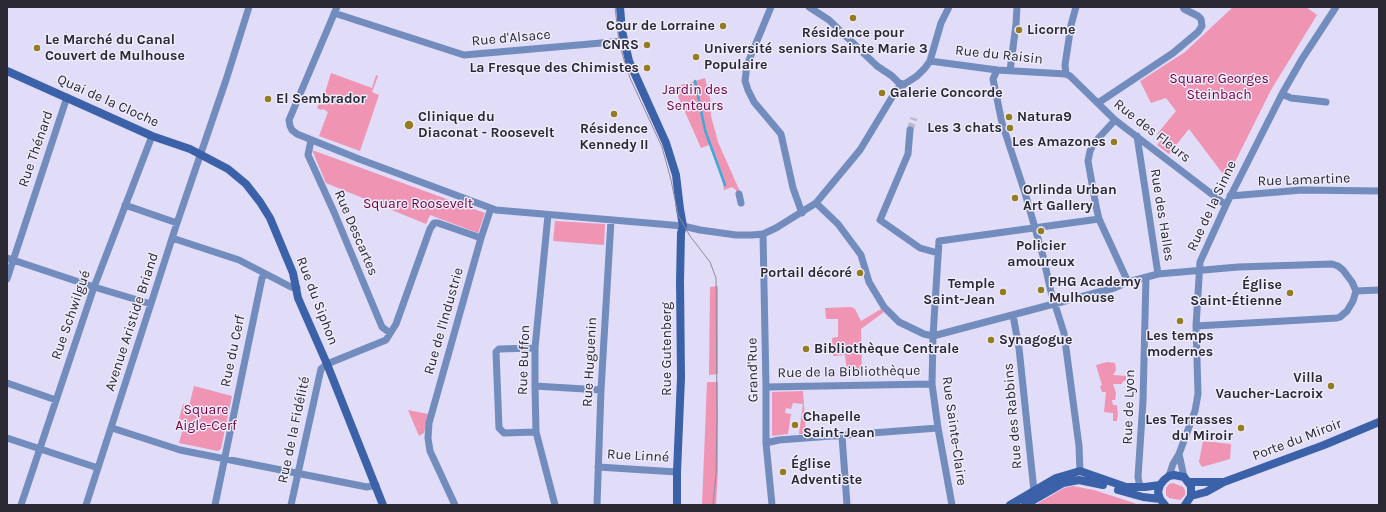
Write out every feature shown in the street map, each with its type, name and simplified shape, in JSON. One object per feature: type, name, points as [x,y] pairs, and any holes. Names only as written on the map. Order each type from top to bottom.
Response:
[{"type":"street","name":"Avenue Aristide Briand","points":[[86,505],[172,238],[249,7]]},
{"type":"street","name":"Rue Gutenberg","points":[[620,7],[622,31],[629,61],[666,143],[676,175],[683,226],[680,282],[681,378],[677,505]]},
{"type":"street","points":[[771,7],[746,64],[745,81],[754,102],[781,134],[793,188],[802,213]]},
{"type":"street","points":[[809,7],[829,20],[876,66],[892,76],[899,83],[903,84]]},
{"type":"street","points":[[336,10],[289,120],[292,130],[297,134],[359,159],[496,210],[683,226],[692,229],[736,235],[752,235],[763,234],[776,228],[816,203],[860,150],[894,92],[903,84],[918,76],[930,61],[941,23],[949,7]]},
{"type":"street","points":[[1010,71],[1017,7]]},
{"type":"street","points":[[1066,74],[1065,65],[1071,25],[1076,7]]},
{"type":"street","points":[[1098,103],[1173,52],[1189,40],[1200,29],[1202,22],[1198,16],[1182,7]]},
{"type":"street","name":"Rue de la Sinne","points":[[1169,476],[1173,464],[1179,454],[1194,411],[1198,394],[1196,326],[1199,270],[1203,255],[1230,196],[1282,94],[1302,59],[1336,7]]},
{"type":"street","name":"Rue d'Alsace","points":[[336,10],[464,55],[624,41]]},
{"type":"street","name":"Rue du Raisin","points":[[930,61],[997,70],[1066,74]]},
{"type":"street","points":[[997,70],[993,79],[1002,123],[1035,228],[1064,333],[1079,446],[1080,471]]},
{"type":"street","name":"Quai de la Cloche","points":[[7,71],[152,136],[190,149],[201,151]]},
{"type":"street","name":"Rue des Fleurs","points":[[1066,74],[1072,77],[1115,120],[1150,145],[1226,205]]},
{"type":"street","points":[[1282,94],[1291,98],[1326,102]]},
{"type":"street","name":"Rue Thénard","points":[[7,278],[10,259],[67,97]]},
{"type":"street","points":[[1115,120],[1094,143],[1090,151],[1088,161],[1099,219],[1128,282]]},
{"type":"street","points":[[910,130],[908,154],[880,220],[920,248],[938,253]]},
{"type":"street","name":"Rue Schwilgué","points":[[21,505],[94,287],[152,136]]},
{"type":"street","name":"Rue des Halles","points":[[1137,136],[1158,274]]},
{"type":"street","name":"Rue Descartes","points":[[311,140],[308,155],[334,212],[382,327],[390,333]]},
{"type":"street","points":[[1140,151],[1144,146],[1150,145]]},
{"type":"street","name":"Rue du Siphon","points":[[201,151],[228,169],[246,184],[270,218],[293,273],[298,298],[327,364],[383,505]]},
{"type":"street","name":"Rue Lamartine","points":[[1230,196],[1302,190],[1379,191]]},
{"type":"street","points":[[739,194],[741,203]]},
{"type":"street","points":[[816,203],[838,224],[861,256],[869,282],[884,307],[899,322],[924,334],[933,336],[1114,288],[1128,282],[1158,274],[1238,267],[1332,264],[1343,270],[1352,282],[1356,291],[1353,301],[1347,311],[1337,318],[1196,326]]},
{"type":"street","points":[[125,206],[177,223]]},
{"type":"street","name":"Rue de l'Industrie","points":[[455,505],[430,451],[429,424],[481,238],[491,208]]},
{"type":"street","name":"Rue Buffon","points":[[548,215],[535,348],[536,432],[555,505]]},
{"type":"street","points":[[1035,228],[1099,219]]},
{"type":"street","name":"Rue Huguenin","points":[[597,505],[601,390],[611,220]]},
{"type":"street","points":[[327,364],[386,340],[396,324],[430,229],[434,223],[438,223],[481,238]]},
{"type":"street","name":"Rue Sainte-Claire","points":[[952,505],[938,428],[932,384],[933,336],[939,242],[1035,228]]},
{"type":"street","name":"Grand'Rue","points":[[763,234],[766,443],[772,505]]},
{"type":"street","points":[[172,238],[239,260],[291,287],[297,288]]},
{"type":"street","points":[[10,259],[151,304]]},
{"type":"street","name":"Rue du Cerf","points":[[215,505],[262,278],[266,274]]},
{"type":"street","name":"Rue de Lyon","points":[[1140,487],[1138,478],[1143,401],[1146,277]]},
{"type":"street","points":[[1356,291],[1379,290]]},
{"type":"street","name":"Rue des Rabbins","points":[[1013,315],[1019,348],[1034,491]]},
{"type":"street","points":[[535,348],[499,349],[496,352],[498,428],[504,433],[536,432]]},
{"type":"street","name":"Rue de la Fidélité","points":[[292,505],[321,369],[327,364]]},
{"type":"street","points":[[7,383],[56,400]]},
{"type":"street","name":"Rue de la Bibliothèque","points":[[766,387],[932,384]]},
{"type":"street","points":[[535,386],[601,390]]},
{"type":"street","name":"Porte du Miroir","points":[[1191,496],[1206,492],[1224,482],[1324,445],[1379,422]]},
{"type":"street","points":[[112,428],[180,450],[367,487],[376,485]]},
{"type":"street","points":[[766,443],[780,440],[938,428]]},
{"type":"street","points":[[842,436],[847,505]]},
{"type":"street","points":[[7,438],[98,468]]},
{"type":"street","points":[[1179,454],[1186,480],[1191,486],[1191,496],[1186,505]]},
{"type":"street","name":"Rue Linné","points":[[598,467],[677,472]]},
{"type":"street","points":[[1010,505],[1056,478],[1080,471],[1126,487],[1160,485]]},
{"type":"street","points":[[1163,503],[1158,492],[1160,485],[1169,476]]},
{"type":"street","name":"Porte du Miroir","points":[[1169,476],[1179,476],[1186,480],[1224,482]]},
{"type":"street","points":[[1025,505],[1063,482],[1073,480],[1097,483],[1163,503]]},
{"type":"street","points":[[1020,505],[1035,495],[1034,491]]},
{"type":"green space","name":"Square Georges Steinbach","points":[[1233,7],[1306,7],[1317,15],[1271,90],[1228,176],[1223,174],[1189,129],[1169,154],[1157,145],[1163,138],[1157,134],[1176,111],[1166,98],[1151,103],[1140,81],[1185,52]]},
{"type":"green space","points":[[331,73],[372,88],[376,75],[378,76],[372,92],[379,95],[360,151],[319,136],[328,112],[317,108],[322,96],[324,96]]},
{"type":"green space","name":"Jardin des Senteurs","points":[[705,78],[711,102],[711,116],[718,142],[741,194],[737,194],[736,190],[732,187],[724,190],[722,178],[709,145],[701,148],[674,87]]},
{"type":"green space","name":"Square Roosevelt","points":[[312,150],[485,213],[478,233],[430,215],[426,224],[326,183]]},
{"type":"green space","points":[[555,221],[605,224],[604,245],[553,241]]},
{"type":"green space","points":[[718,286],[718,374],[709,375],[710,287]]},
{"type":"green space","points":[[851,307],[855,309],[861,321],[881,309],[884,312],[861,329],[862,371],[847,372],[845,355],[833,356],[832,338],[838,337],[838,319],[826,319],[825,308]]},
{"type":"green space","points":[[1107,362],[1115,363],[1116,370],[1113,375],[1126,376],[1126,381],[1123,381],[1122,384],[1113,384],[1116,393],[1115,400],[1112,400],[1113,405],[1117,405],[1117,421],[1113,421],[1113,413],[1104,412],[1106,392],[1102,392],[1100,386],[1102,385],[1096,365]]},
{"type":"green space","points":[[707,382],[718,382],[718,469],[716,505],[702,505]]},
{"type":"green space","name":"Square Aigle-Cerf","points":[[194,386],[232,396],[221,449],[218,451],[179,443],[185,421],[179,419],[183,404],[189,406]]},
{"type":"green space","points":[[803,391],[806,434],[799,434],[803,404],[793,403],[791,409],[786,408],[785,413],[791,414],[788,434],[772,436],[772,392]]},
{"type":"green space","points":[[408,410],[428,414],[424,433],[419,436]]},
{"type":"green space","points":[[1203,441],[1231,444],[1230,459],[1202,467],[1199,462]]},
{"type":"green space","points":[[1173,483],[1183,487],[1185,490],[1185,495],[1180,500],[1169,498],[1166,495],[1166,488],[1169,484]]},
{"type":"green space","points":[[1073,486],[1094,490],[1137,505],[1035,505],[1064,488]]},
{"type":"waterway","points":[[695,81],[705,130],[725,185]]},
{"type":"tunnel","points":[[910,130],[914,118]]},
{"type":"tram line","points":[[615,7],[619,42],[624,60],[630,78],[662,147],[671,180],[678,215],[690,236],[710,262],[716,278],[717,419],[716,475],[713,505]]},
{"type":"place","name":"Résidence pour seniors Sainte Marie 3","points":[[853,18]]},
{"type":"place","name":"Cour de Lorraine","points":[[723,26]]},
{"type":"place","name":"Licorne","points":[[1019,30]]},
{"type":"place","name":"CNRS","points":[[647,45]]},
{"type":"place","name":"Le Marché du Canal Couvert de Mulhouse","points":[[37,48]]},
{"type":"place","name":"Université Populaire","points":[[696,57]]},
{"type":"place","name":"La Fresque des Chimistes","points":[[647,68]]},
{"type":"place","name":"Galerie Concorde","points":[[882,93]]},
{"type":"place","name":"El Sembrador","points":[[268,99]]},
{"type":"place","name":"Résidence Kennedy II","points":[[614,114]]},
{"type":"place","name":"Natura9","points":[[1009,117]]},
{"type":"place","name":"Clinique du Diaconat - Roosevelt","points":[[409,125]]},
{"type":"place","name":"Les 3 chats","points":[[1010,128]]},
{"type":"place","name":"Les Amazones","points":[[1114,142]]},
{"type":"place","name":"Orlinda Urban Art Gallery","points":[[1015,198]]},
{"type":"place","name":"Policier amoureux","points":[[1041,231]]},
{"type":"place","name":"Portail décoré","points":[[860,273]]},
{"type":"place","name":"PHG Academy Mulhouse","points":[[1041,290]]},
{"type":"place","name":"Temple Saint-Jean","points":[[1003,292]]},
{"type":"place","name":"Église Saint-Étienne","points":[[1290,293]]},
{"type":"place","name":"Les temps modernes","points":[[1180,321]]},
{"type":"place","name":"Synagogue","points":[[991,340]]},
{"type":"place","name":"Bibliothèque Centrale","points":[[806,349]]},
{"type":"place","name":"Villa Vaucher-Lacroix","points":[[1331,386]]},
{"type":"place","name":"Chapelle Saint-Jean","points":[[795,425]]},
{"type":"place","name":"Les Terrasses du Miroir","points":[[1241,428]]},
{"type":"place","name":"Église Adventiste","points":[[783,472]]}]
